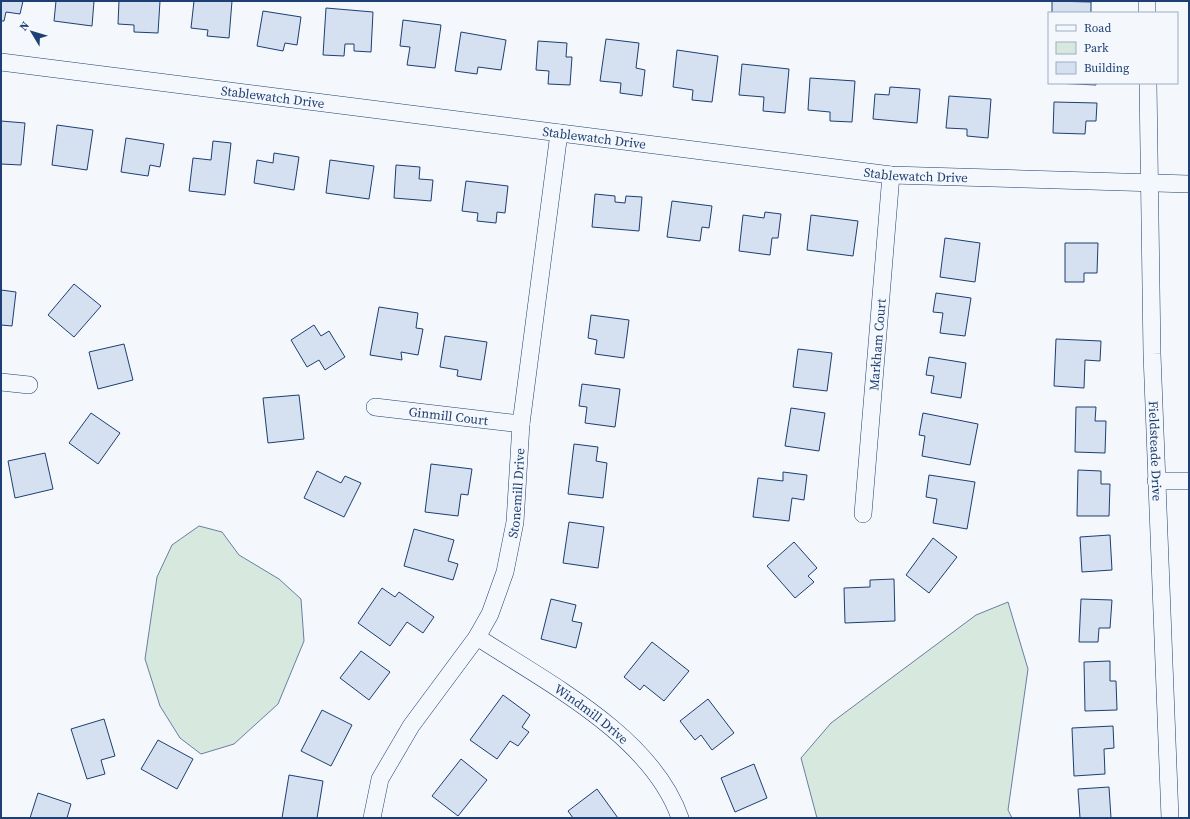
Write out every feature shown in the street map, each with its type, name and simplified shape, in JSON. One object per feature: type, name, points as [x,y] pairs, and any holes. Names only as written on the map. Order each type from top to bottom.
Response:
[{"type":"street","points":[[1146,1],[1147,12]]},
{"type":"street","name":"Stablewatch Drive","points":[[1,62],[891,176],[1189,184]]},
{"type":"street","name":"Fieldsteade Drive","points":[[1148,84],[1156,481],[1170,818]]},
{"type":"street","name":"Stonemill Drive","points":[[372,818],[380,779],[411,726],[477,637],[490,614],[506,572],[515,522],[522,424],[559,133]]},
{"type":"street","name":"Markham Court","points":[[863,514],[891,176]]},
{"type":"street","points":[[1,382],[29,385]]},
{"type":"street","name":"Ginmill Court","points":[[375,407],[522,424]]},
{"type":"street","points":[[1156,481],[1189,481]]},
{"type":"street","name":"Windmill Drive","points":[[477,637],[594,713],[627,740],[654,770],[680,818]]},
{"type":"green space","points":[[199,526],[222,532],[239,555],[279,579],[301,599],[304,641],[278,704],[234,744],[201,754],[180,738],[160,706],[145,659],[157,577],[172,545]]},
{"type":"green space","points":[[1008,602],[1028,669],[1008,810],[1012,818],[817,818],[801,758],[831,723],[976,615]]},
{"type":"building","points":[[1,1],[23,1],[20,14],[6,12],[4,21],[1,21]]},
{"type":"building","points":[[56,1],[94,1],[92,26],[54,21]]},
{"type":"building","points":[[119,1],[160,1],[158,33],[134,32],[134,25],[118,24]]},
{"type":"building","points":[[194,1],[232,1],[229,38],[207,36],[208,30],[191,28]]},
{"type":"building","points":[[1052,1],[1091,2],[1091,12],[1052,12]]},
{"type":"building","points":[[326,8],[373,12],[371,52],[354,51],[354,44],[345,44],[344,56],[323,55]]},
{"type":"building","points":[[263,11],[301,17],[297,45],[285,43],[283,51],[257,46]]},
{"type":"building","points":[[403,20],[441,25],[435,68],[407,65],[410,47],[400,46]]},
{"type":"building","points":[[461,32],[506,40],[501,70],[478,67],[477,74],[455,71]]},
{"type":"building","points":[[606,39],[639,43],[636,68],[645,70],[642,96],[620,93],[621,83],[600,81]]},
{"type":"building","points":[[538,41],[567,43],[566,57],[572,57],[570,85],[548,84],[549,71],[536,70]]},
{"type":"building","points":[[677,50],[718,56],[712,102],[692,100],[693,90],[673,87]]},
{"type":"building","points":[[742,64],[789,69],[785,113],[763,111],[764,97],[739,95]]},
{"type":"building","points":[[810,78],[855,81],[852,122],[830,121],[830,112],[808,110]]},
{"type":"building","points":[[1076,84],[1096,84],[1096,85]]},
{"type":"building","points":[[890,87],[920,89],[917,123],[873,119],[875,94],[889,95]]},
{"type":"building","points":[[949,96],[991,99],[988,138],[967,136],[967,129],[946,128]]},
{"type":"building","points":[[1054,102],[1097,103],[1096,121],[1086,121],[1085,134],[1053,133]]},
{"type":"building","points":[[1,121],[25,123],[21,165],[1,164]]},
{"type":"building","points":[[57,125],[93,130],[87,170],[52,165]]},
{"type":"building","points":[[126,138],[164,144],[160,167],[150,165],[148,176],[121,172]]},
{"type":"building","points":[[213,141],[231,143],[225,195],[189,191],[193,158],[211,160]]},
{"type":"building","points":[[274,153],[299,157],[294,190],[254,183],[257,160],[273,163]]},
{"type":"building","points":[[330,160],[374,166],[369,199],[326,193]]},
{"type":"building","points":[[396,165],[420,167],[419,179],[433,180],[431,201],[394,198]]},
{"type":"building","points":[[466,181],[508,186],[505,213],[497,212],[496,223],[477,221],[478,213],[462,211]]},
{"type":"building","points":[[595,194],[615,196],[615,202],[625,203],[626,196],[642,197],[639,231],[592,227]]},
{"type":"building","points":[[672,201],[712,206],[709,228],[702,227],[700,241],[667,237]]},
{"type":"building","points":[[765,212],[781,214],[778,238],[772,238],[770,255],[739,251],[743,215],[764,218]]},
{"type":"building","points":[[811,215],[858,221],[853,256],[807,250]]},
{"type":"building","points":[[945,238],[980,243],[975,282],[940,277]]},
{"type":"building","points":[[1065,243],[1098,243],[1097,273],[1084,273],[1084,282],[1065,282]]},
{"type":"building","points":[[74,284],[101,306],[74,337],[48,315]]},
{"type":"building","points":[[1,290],[16,292],[12,326],[1,325]]},
{"type":"building","points":[[936,293],[971,298],[965,336],[940,333],[943,313],[933,312]]},
{"type":"building","points":[[379,307],[418,313],[416,328],[423,329],[418,355],[401,352],[402,360],[370,355]]},
{"type":"building","points":[[591,315],[629,320],[624,358],[595,354],[597,340],[588,338]]},
{"type":"building","points":[[314,325],[321,336],[329,331],[345,357],[325,370],[319,360],[307,367],[291,340]]},
{"type":"building","points":[[445,336],[487,342],[481,380],[457,376],[458,370],[440,367]]},
{"type":"building","points":[[1056,339],[1101,341],[1100,361],[1085,360],[1084,388],[1054,386]]},
{"type":"building","points":[[124,344],[133,380],[98,389],[89,352]]},
{"type":"building","points":[[798,349],[832,353],[827,391],[793,387]]},
{"type":"building","points":[[929,357],[966,363],[961,398],[931,393],[934,376],[926,375]]},
{"type":"building","points":[[582,384],[620,389],[615,427],[585,423],[587,407],[579,406]]},
{"type":"building","points":[[299,395],[304,439],[268,443],[263,398]]},
{"type":"building","points":[[1076,407],[1096,407],[1095,421],[1106,421],[1105,453],[1075,452]]},
{"type":"building","points":[[791,408],[825,413],[819,451],[785,446]]},
{"type":"building","points":[[91,413],[120,433],[98,464],[69,443]]},
{"type":"building","points":[[923,413],[978,424],[970,465],[922,456],[925,436],[919,435]]},
{"type":"building","points":[[574,444],[598,447],[596,461],[607,463],[603,498],[568,494]]},
{"type":"building","points":[[45,453],[53,489],[15,498],[8,461]]},
{"type":"building","points":[[431,464],[472,469],[468,495],[461,494],[458,516],[425,512]]},
{"type":"building","points":[[1078,470],[1101,471],[1101,484],[1110,484],[1109,516],[1077,516]]},
{"type":"building","points":[[317,471],[341,483],[345,476],[361,483],[344,517],[304,498]]},
{"type":"building","points":[[783,472],[807,475],[804,500],[792,498],[789,521],[753,517],[758,478],[783,481]]},
{"type":"building","points":[[929,475],[975,482],[967,529],[933,523],[937,499],[926,497]]},
{"type":"building","points":[[569,522],[604,527],[598,568],[563,563]]},
{"type":"building","points":[[414,529],[454,540],[448,561],[458,564],[453,580],[404,566]]},
{"type":"building","points":[[1110,535],[1112,570],[1082,572],[1080,537]]},
{"type":"building","points":[[933,538],[957,557],[929,593],[906,575]]},
{"type":"building","points":[[794,542],[817,568],[808,576],[814,582],[795,598],[767,566]]},
{"type":"building","points":[[894,579],[895,621],[845,623],[844,588],[870,587],[870,580]]},
{"type":"building","points":[[382,588],[395,597],[399,592],[434,617],[423,633],[407,622],[390,646],[358,623]]},
{"type":"building","points":[[551,599],[576,605],[572,621],[582,623],[576,648],[541,639]]},
{"type":"building","points":[[1081,599],[1112,600],[1110,628],[1099,628],[1098,642],[1079,642]]},
{"type":"building","points":[[652,642],[689,671],[664,701],[644,685],[640,690],[624,677]]},
{"type":"building","points":[[361,651],[390,672],[369,700],[340,678]]},
{"type":"building","points":[[1110,661],[1110,681],[1116,681],[1117,710],[1085,711],[1084,662]]},
{"type":"building","points":[[503,695],[530,715],[522,727],[529,732],[518,746],[510,741],[497,759],[470,740]]},
{"type":"building","points":[[708,699],[734,733],[712,750],[701,735],[695,740],[680,721]]},
{"type":"building","points":[[322,710],[352,725],[331,766],[301,751]]},
{"type":"building","points":[[104,719],[115,756],[101,760],[105,774],[87,779],[71,729]]},
{"type":"building","points":[[1113,726],[1114,748],[1104,749],[1105,774],[1074,776],[1072,728]]},
{"type":"building","points":[[158,740],[193,759],[177,789],[141,769]]},
{"type":"building","points":[[461,759],[487,780],[458,816],[432,796]]},
{"type":"building","points":[[754,764],[767,798],[735,812],[721,778]]},
{"type":"building","points":[[289,775],[323,781],[317,818],[282,818]]},
{"type":"building","points":[[1109,787],[1111,818],[1080,818],[1078,789]]},
{"type":"building","points":[[597,789],[618,818],[573,818],[568,811]]},
{"type":"building","points":[[38,793],[71,804],[67,818],[30,818]]}]
